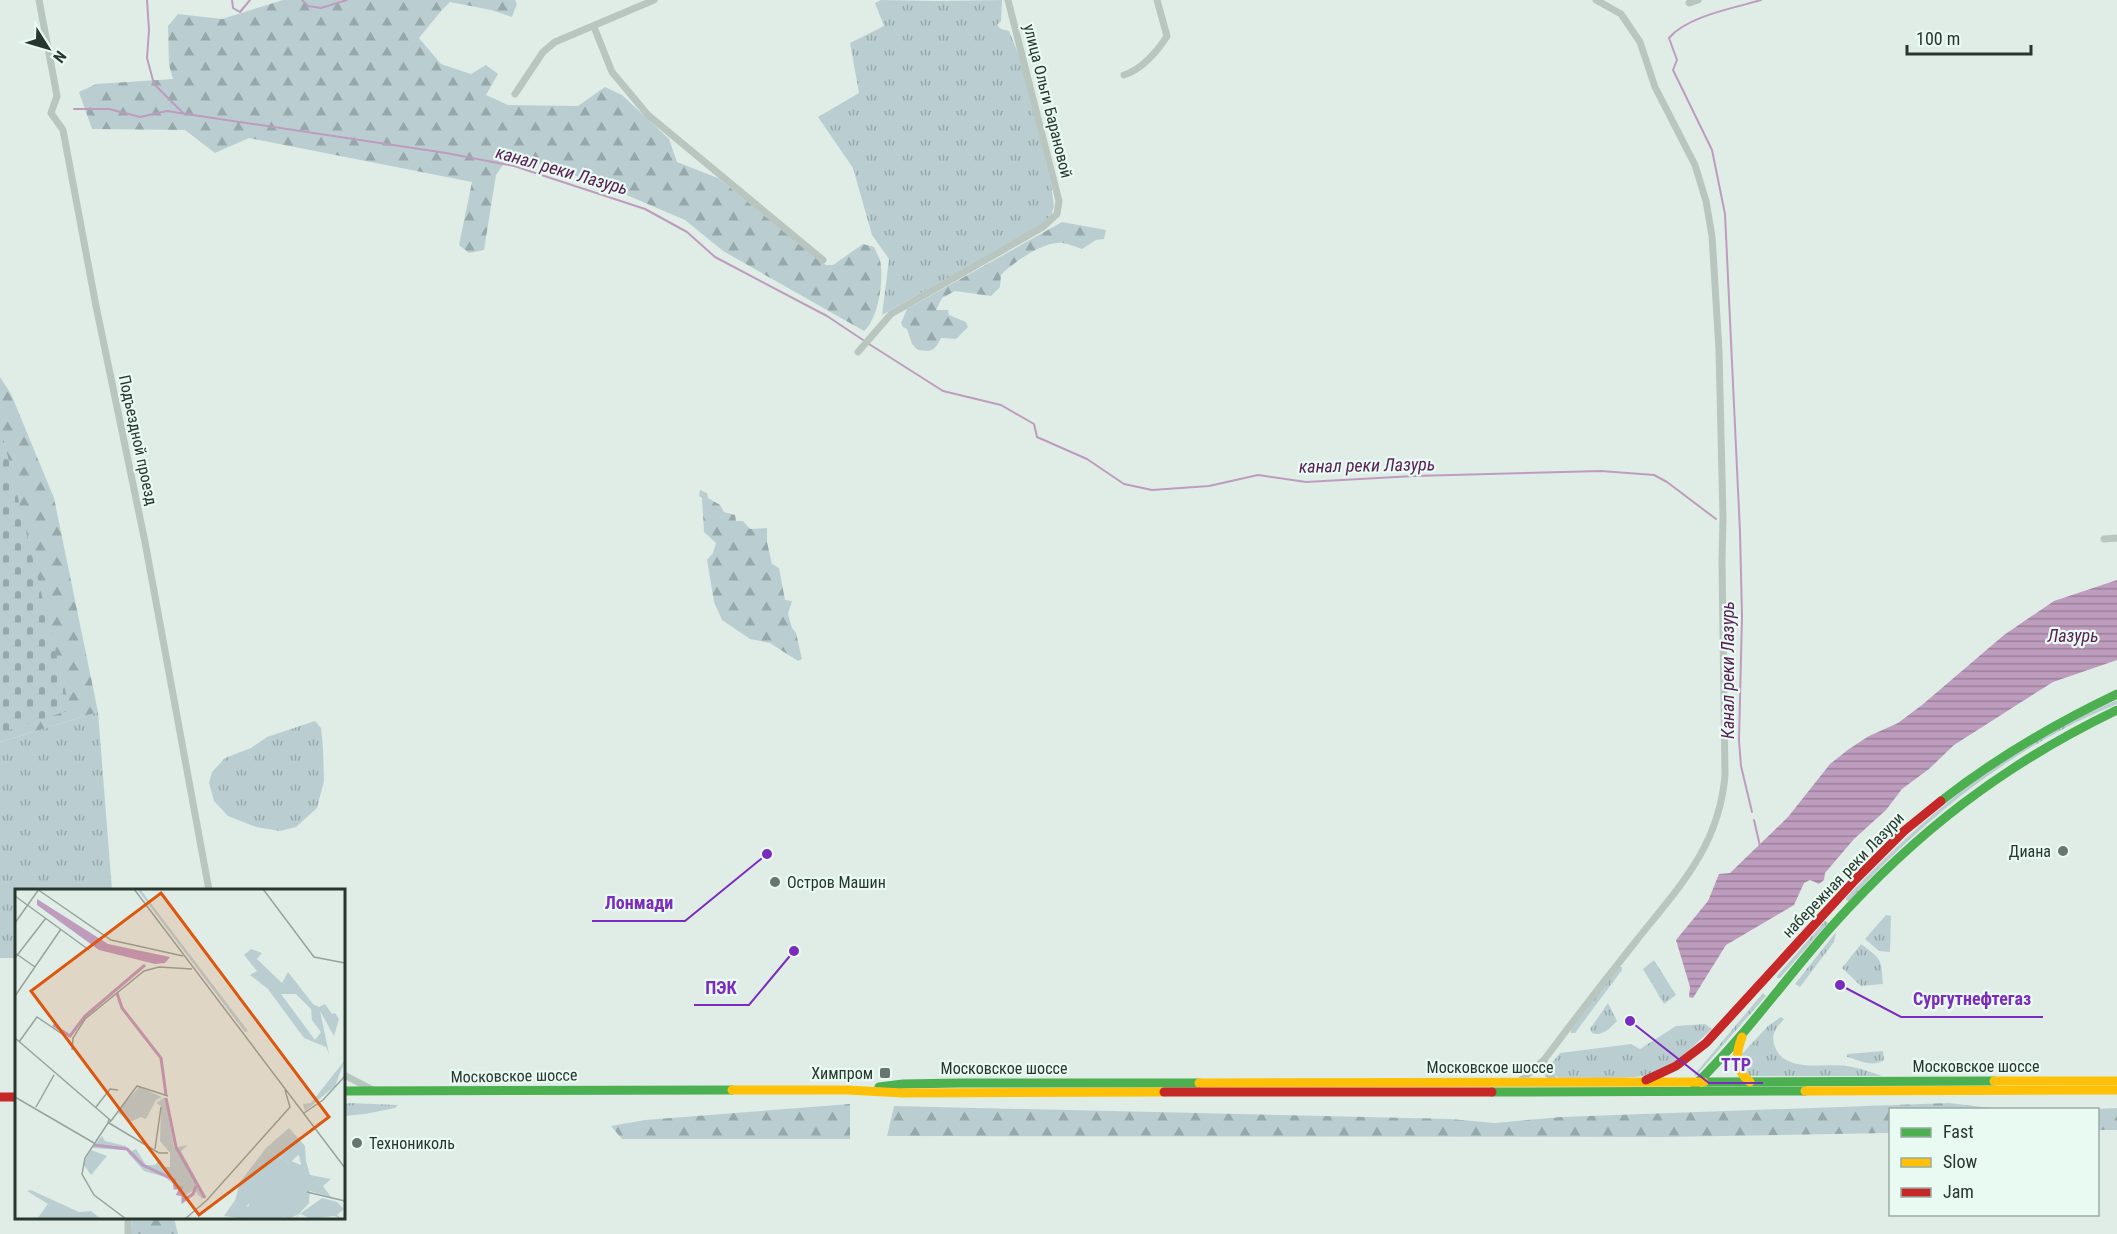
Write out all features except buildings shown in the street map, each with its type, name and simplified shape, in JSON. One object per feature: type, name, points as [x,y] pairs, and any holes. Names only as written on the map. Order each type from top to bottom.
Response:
[{"type":"main road","name":"набережная реки Лазури","points":[[1642,1082],[1676,1066],[1699,1050],[1900,835],[1968,780],[2041,732],[2117,694]]},
{"type":"main road","name":"набережная реки Лазури","points":[[1689,1090],[1699,1082],[1849,907],[1916,840],[1978,790],[2042,748],[2117,710]]},
{"type":"main road","points":[[1839,898],[1840,906],[1849,907]]},
{"type":"main road","points":[[1822,916],[1830,916],[1833,925]]},
{"type":"main road","points":[[1765,979],[1778,990]]},
{"type":"main road","points":[[1746,1027],[1736,1051],[1736,1061],[1740,1073],[1750,1082]]},
{"type":"main road","name":"Московское шоссе","points":[[864,1090],[903,1084],[960,1083],[2117,1081]]},
{"type":"main road","name":"Московское шоссе","points":[[345,1091],[864,1090],[903,1093],[2117,1090]]},
{"type":"street","name":"Подъездной проезд","points":[[39,0],[57,96],[51,112],[63,130],[145,542],[209,889]]},
{"type":"street","points":[[515,94],[543,51],[555,42],[654,0]]},
{"type":"street","name":"улица Ольги Барановой","points":[[858,352],[891,314],[1043,227],[1052,221],[1059,209],[1059,201],[1008,0]]},
{"type":"street","points":[[1124,75],[1131,73],[1146,60],[1161,46],[1167,36],[1157,0]]},
{"type":"street","points":[[1519,1082],[1544,1060],[1679,888],[1707,845],[1721,805],[1725,775],[1719,350],[1712,236],[1706,201],[1695,165],[1655,87],[1640,42],[1621,14],[1596,0]]},
{"type":"street","points":[[1689,3],[1698,0]]},
{"type":"street","points":[[594,27],[612,72],[648,115],[823,260]]},
{"type":"street","points":[[2104,539],[2117,538]]},
{"type":"street","points":[[1544,1060],[1546,1074],[1557,1082]]},
{"type":"street","points":[[345,1076],[375,1091]]},
{"type":"street","points":[[128,1234],[129,1219]]},
{"type":"green space","points":[[283,0],[515,0],[517,4],[512,17],[491,10],[450,2],[419,38],[441,64],[471,74],[486,65],[498,74],[486,95],[508,105],[578,106],[605,87],[622,95],[669,139],[677,162],[718,178],[826,265],[833,265],[863,244],[874,247],[880,260],[881,277],[877,308],[869,325],[864,331],[723,251],[685,220],[608,187],[511,153],[496,175],[484,250],[469,253],[459,245],[472,182],[249,138],[215,153],[185,130],[92,129],[79,92],[96,84],[173,79],[169,65],[168,26],[178,14],[222,19]]},
{"type":"green space","points":[[881,0],[1002,0],[1001,21],[997,25],[1009,31],[1020,58],[1051,184],[1054,206],[1046,222],[882,315],[889,259],[872,235],[853,168],[818,117],[859,93],[850,43],[884,26],[875,3]]},
{"type":"green space","points":[[1062,222],[1106,230],[1104,239],[1096,240],[1082,249],[1063,243],[1039,248],[1001,275],[1000,287],[991,296],[955,291],[942,298],[936,310],[948,310],[949,315],[966,322],[968,327],[956,339],[941,338],[937,346],[930,351],[918,350],[912,344],[907,329],[901,323],[907,309]]},
{"type":"green space","points":[[0,377],[11,394],[54,498],[98,712],[0,742]]},
{"type":"green space","points":[[0,437],[4,441],[70,710],[0,733]]},
{"type":"green space","points":[[700,490],[707,493],[708,498],[720,505],[724,512],[735,515],[736,521],[743,521],[750,529],[767,528],[767,542],[772,564],[779,568],[785,600],[792,601],[788,614],[796,633],[802,659],[798,661],[770,643],[750,639],[722,620],[714,602],[707,560],[713,553],[716,543],[704,532]]},
{"type":"green space","points":[[2117,700],[2117,704],[2041,741],[1972,788],[1908,841],[1849,901],[1846,900],[1907,837],[1971,784],[2040,738]]},
{"type":"green space","points":[[98,712],[112,889],[15,889],[15,958],[0,958],[0,742]]},
{"type":"green space","points":[[315,721],[321,728],[324,781],[317,808],[296,827],[280,831],[256,827],[228,816],[214,801],[209,783],[212,772],[225,758],[251,748],[267,737]]},
{"type":"green space","points":[[1886,915],[1891,916],[1890,952],[1879,951],[1865,939]]},
{"type":"green space","points":[[1825,921],[1828,923],[1780,978],[1777,978],[1777,976]]},
{"type":"green space","points":[[1836,932],[1834,942],[1800,987],[1795,984]]},
{"type":"green space","points":[[1861,944],[1879,960],[1883,984],[1861,986],[1842,968]]},
{"type":"green space","points":[[1654,960],[1676,995],[1664,1004],[1643,969]]},
{"type":"green space","points":[[1618,967],[1622,967],[1622,970],[1575,1033],[1571,1033],[1571,1030]]},
{"type":"green space","points":[[1763,993],[1766,996],[1696,1076],[1694,1075]]},
{"type":"green space","points":[[1608,1003],[1617,1021],[1602,1033],[1592,1033],[1590,1029]]},
{"type":"green space","points":[[1781,1017],[1784,1019],[1773,1039],[1780,1055],[1787,1061],[1806,1065],[1847,1066],[1882,1076],[1750,1076],[1743,1067],[1741,1055],[1768,1026]]},
{"type":"green space","points":[[1705,1024],[1712,1029],[1680,1058],[1649,1075],[1625,1078],[1560,1078],[1549,1071],[1551,1064],[1560,1053],[1631,1044],[1640,1049],[1676,1026]]},
{"type":"green space","points":[[1883,1051],[1884,1060],[1875,1063],[1866,1063],[1847,1057],[1847,1054]]},
{"type":"green space","points":[[1949,1103],[1991,1108],[1889,1108],[1889,1133],[1667,1137],[887,1136],[894,1106],[1451,1119],[1494,1123],[1561,1117]]},
{"type":"green space","points":[[345,1104],[398,1105],[395,1108],[345,1116]]},
{"type":"green space","points":[[850,1104],[850,1139],[622,1139],[611,1126],[645,1120]]},
{"type":"green space","points":[[2117,1108],[2117,1130],[2099,1130],[2099,1109]]},
{"type":"green space","points":[[132,1219],[174,1219],[178,1234],[131,1234]]},
{"type":"water","name":"Лазурь","points":[[2117,580],[2117,660],[2053,682],[1954,745],[1929,769],[1902,789],[1886,810],[1854,839],[1825,873],[1824,880],[1819,884],[1810,880],[1804,883],[1794,905],[1726,945],[1693,998],[1689,997],[1690,987],[1676,940],[1708,901],[1719,874],[1730,873],[1788,817],[1830,764],[1869,736],[1898,723],[2004,635],[2054,601]]},
{"type":"waterway","points":[[147,0],[149,30],[147,58],[154,84],[183,113]]},
{"type":"waterway","points":[[232,0],[233,8],[240,12],[250,0]]},
{"type":"waterway","points":[[302,0],[308,6],[321,8],[347,0]]},
{"type":"waterway","name":"Канал реки Лазурь","points":[[1752,812],[1741,766],[1739,741],[1742,616],[1740,532],[1725,214],[1712,150],[1673,70],[1677,60],[1669,38],[1677,30],[1699,18],[1761,0]]},
{"type":"waterway","name":"канал реки Лазурь","points":[[74,109],[109,109],[140,117],[167,111],[446,153],[514,166],[645,209],[687,232],[715,257],[827,316],[863,340]]},
{"type":"waterway","name":"канал реки Лазурь","points":[[869,344],[943,391],[1001,405],[1034,424],[1037,437],[1087,459],[1124,484],[1152,490],[1209,486],[1258,475],[1306,482],[1414,476],[1601,471],[1654,475],[1667,482],[1716,519]]},
{"type":"waterway","points":[[1754,820],[1760,846]]},
{"type":"traffic: fast","points":[[1941,801],[1983,770],[2026,743],[2117,694]]},
{"type":"traffic: fast","points":[[1695,1085],[1731,1047],[1832,926],[1896,860],[1963,803],[1999,778],[2075,731],[2117,710]]},
{"type":"traffic: fast","points":[[1704,1082],[1994,1081]]},
{"type":"traffic: fast","points":[[879,1087],[903,1084],[960,1083],[1199,1083]]},
{"type":"traffic: fast","points":[[345,1091],[732,1090]]},
{"type":"traffic: fast","points":[[1492,1092],[1805,1091]]},
{"type":"traffic: slow","points":[[1742,1037],[1737,1061],[1741,1072],[1750,1082]]},
{"type":"traffic: slow","points":[[1994,1081],[2117,1081]]},
{"type":"traffic: slow","points":[[1199,1083],[1704,1082]]},
{"type":"traffic: slow","points":[[732,1090],[847,1090],[903,1093],[1164,1092]]},
{"type":"traffic: slow","points":[[1805,1091],[2117,1090]]},
{"type":"traffic: jam","points":[[1646,1080],[1676,1066],[1706,1043],[1856,879],[1904,831],[1941,801]]},
{"type":"traffic: jam","points":[[1164,1092],[1492,1092]]},
{"type":"traffic: jam","points":[[0,1097],[15,1097]]},
{"type":"place","name":"Диана","points":[[2063,851]]},
{"type":"place","name":"Лонмади","points":[[767,854]]},
{"type":"place","name":"Остров Машин","points":[[775,882]]},
{"type":"place","name":"ПЭК","points":[[794,951]]},
{"type":"place","name":"Сургутнефтегаз","points":[[1840,985]]},
{"type":"place","name":"ТТР","points":[[1630,1021]]},
{"type":"place","name":"Химпром","points":[[885,1073]]},
{"type":"place","name":"Технониколь","points":[[357,1143]]}]
